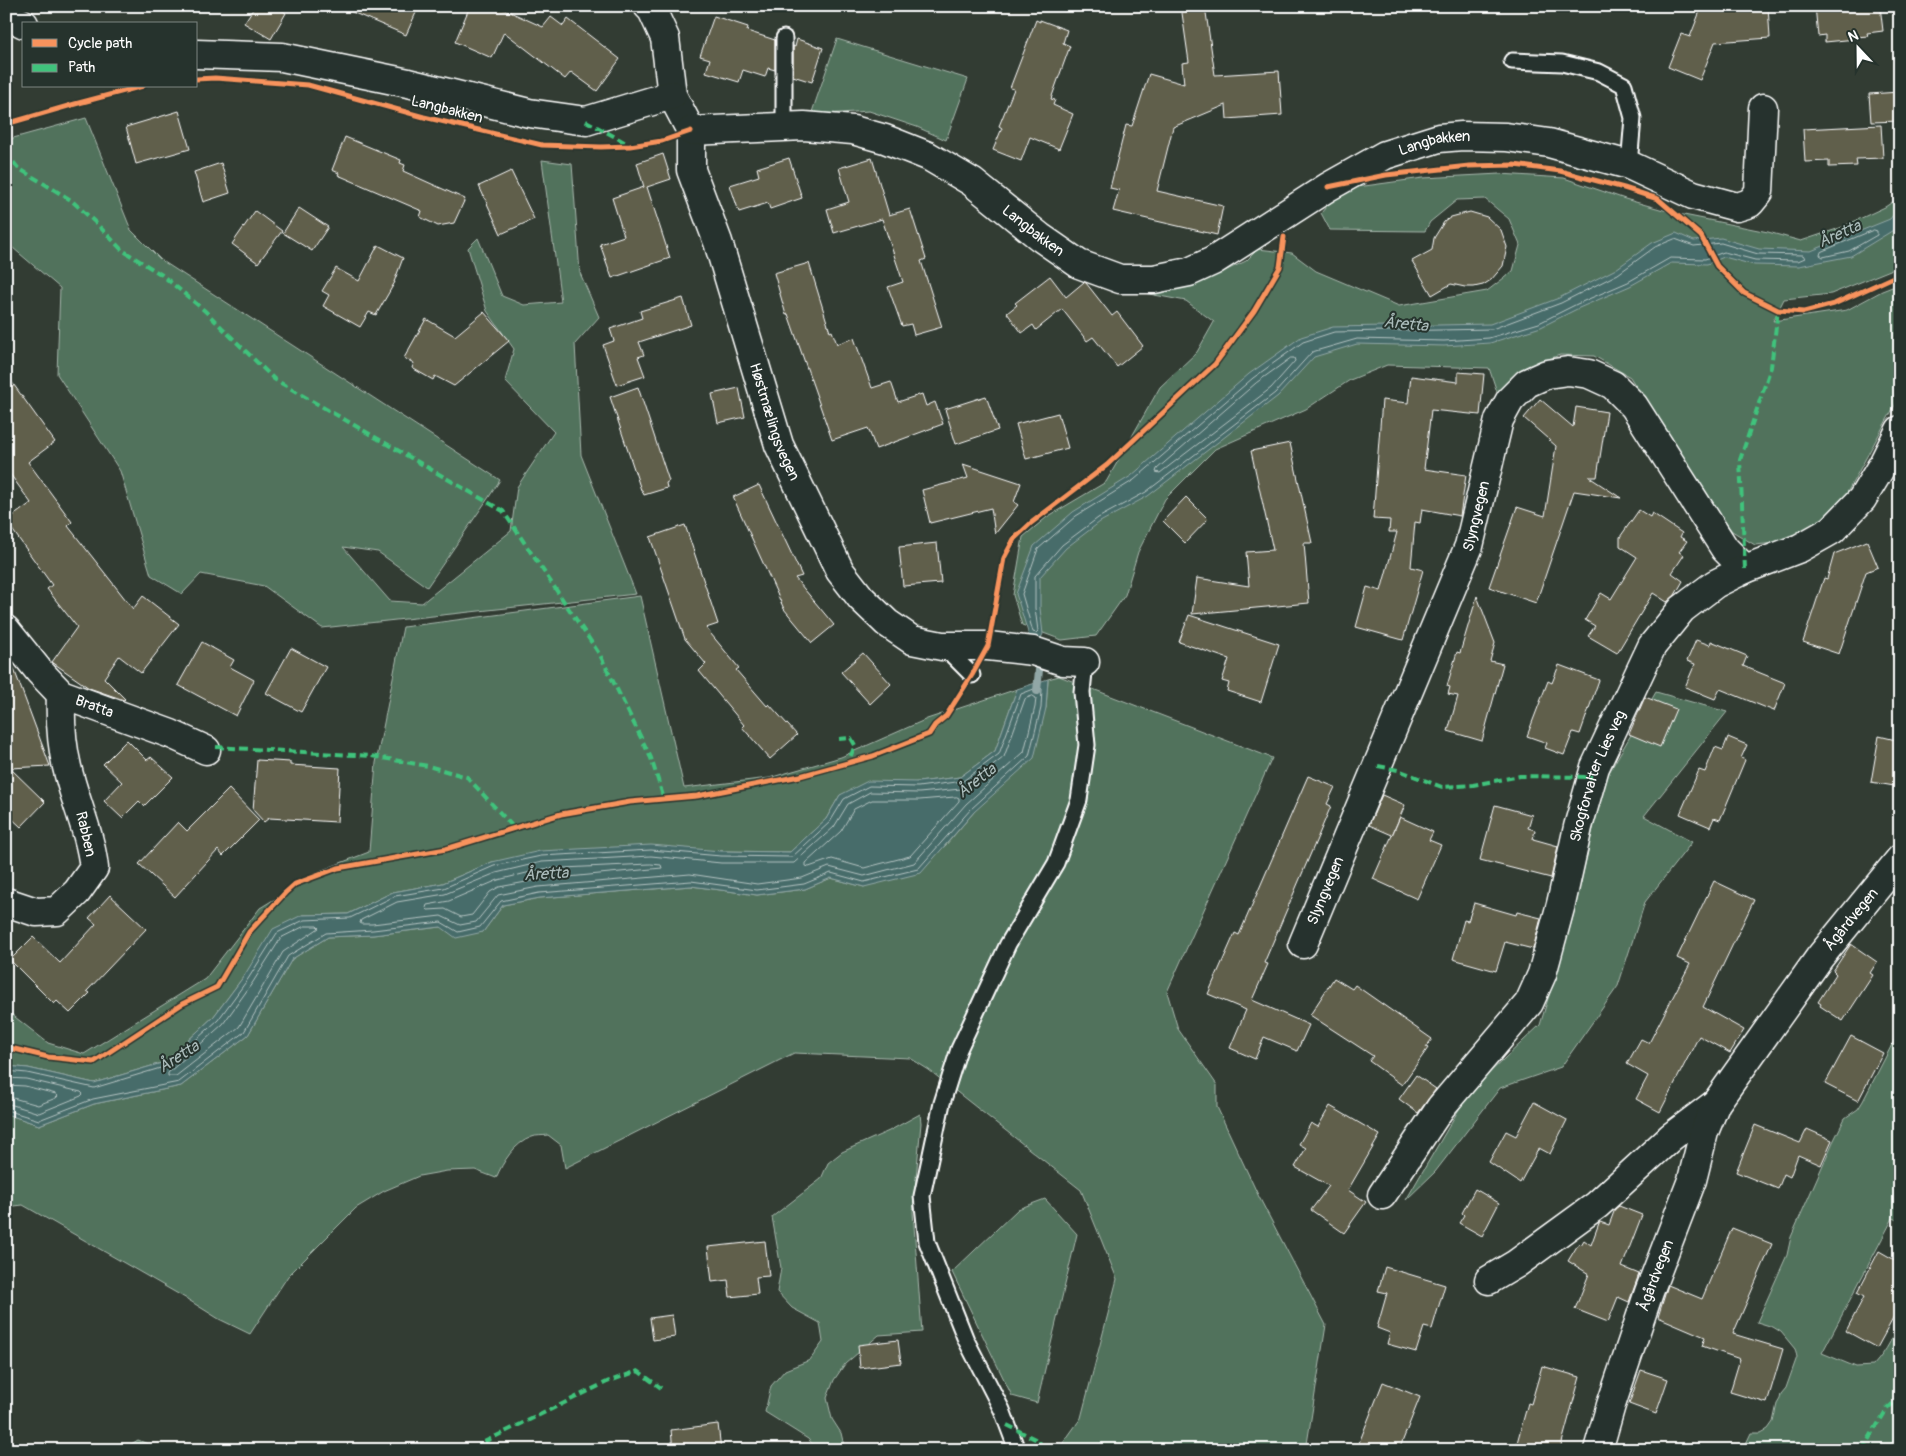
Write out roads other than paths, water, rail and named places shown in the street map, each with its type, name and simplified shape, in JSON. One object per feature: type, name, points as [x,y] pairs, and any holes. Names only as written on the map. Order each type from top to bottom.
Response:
[{"type":"street","name":"Høstmælingsvegen","points":[[648,6],[652,10],[665,38],[672,94],[691,131],[691,170],[718,242],[779,445],[840,571],[861,598],[887,623],[912,640],[942,646],[988,646],[1033,651],[1063,661],[1085,662]]},
{"type":"street","points":[[6,15],[22,23]]},
{"type":"street","name":"Langbakken","points":[[198,54],[282,57],[408,83],[529,113],[586,122],[672,94]]},
{"type":"street","name":"Langbakken","points":[[691,131],[804,126],[853,130],[885,139],[928,156],[972,182],[1040,238],[1079,264],[1120,280],[1154,279],[1189,272],[1213,261],[1328,187],[1385,155],[1439,138],[1462,136],[1506,137],[1549,143],[1629,165],[1693,195],[1737,207],[1750,203],[1759,192],[1763,108]]},
{"type":"street","name":"Slyngvegen","points":[[1303,944],[1469,546],[1499,420],[1510,400],[1527,383],[1547,374],[1568,371],[1589,374],[1613,385],[1634,406],[1726,549],[1745,569]]},
{"type":"street","name":"Skogforvalter Lies veg","points":[[1382,1196],[1441,1107],[1529,1003],[1545,965],[1595,767],[1652,646],[1682,610],[1715,584],[1745,569],[1800,548],[1832,530],[1862,498],[1883,464],[1900,430]]},
{"type":"street","name":"Bratta","points":[[6,630],[39,671],[62,694],[171,734],[206,750]]},
{"type":"street","name":"Rabben","points":[[6,902],[36,912],[57,911],[77,892],[94,868],[92,849],[67,768],[60,723],[62,694]]},
{"type":"street","name":"Ågårdvegen","points":[[1598,1450],[1649,1292],[1692,1180],[1704,1132],[1716,1103],[1820,957],[1900,859]]},
{"type":"street","name":"Ågårdvegen","points":[[1489,1280],[1516,1264],[1597,1205],[1671,1137],[1716,1103]]},
{"type":"lane","points":[[784,38],[784,127]]},
{"type":"lane","points":[[1512,61],[1562,63],[1599,72],[1624,85],[1632,118],[1629,165]]},
{"type":"lane","points":[[942,646],[972,674]]},
{"type":"lane","points":[[1017,1450],[1002,1410],[966,1340],[927,1242],[922,1196],[942,1103],[959,1048],[1008,944],[1056,863],[1079,800],[1087,744],[1082,692],[1085,662]]},
{"type":"water","points":[[1900,206],[1900,226],[1851,256],[1799,266],[1754,265],[1724,257],[1707,264],[1671,263],[1630,286],[1541,327],[1490,343],[1444,346],[1357,344],[1314,357],[1278,396],[1148,496],[1100,522],[1066,548],[1040,577],[1040,608],[1043,634],[1039,642],[1031,642],[1016,594],[1034,546],[1073,512],[1131,476],[1249,374],[1301,337],[1333,327],[1490,324],[1559,298],[1616,269],[1652,243],[1676,233],[1694,241],[1721,238],[1759,249],[1811,251],[1890,219]]},
{"type":"water","points":[[1048,679],[1046,708],[1034,758],[974,812],[921,873],[864,887],[831,878],[805,889],[757,895],[691,886],[540,898],[503,905],[483,932],[456,938],[441,927],[373,935],[328,937],[292,959],[248,1035],[181,1086],[94,1104],[39,1125],[6,1114],[6,1066],[28,1068],[94,1083],[165,1062],[214,1016],[244,976],[273,929],[302,915],[348,914],[393,892],[443,883],[492,862],[540,851],[651,845],[721,851],[790,852],[826,819],[840,795],[868,781],[918,782],[960,777],[995,751],[1017,689]]},
{"type":"waterway","name":"Åretta","points":[[1037,691],[1039,670]]}]
